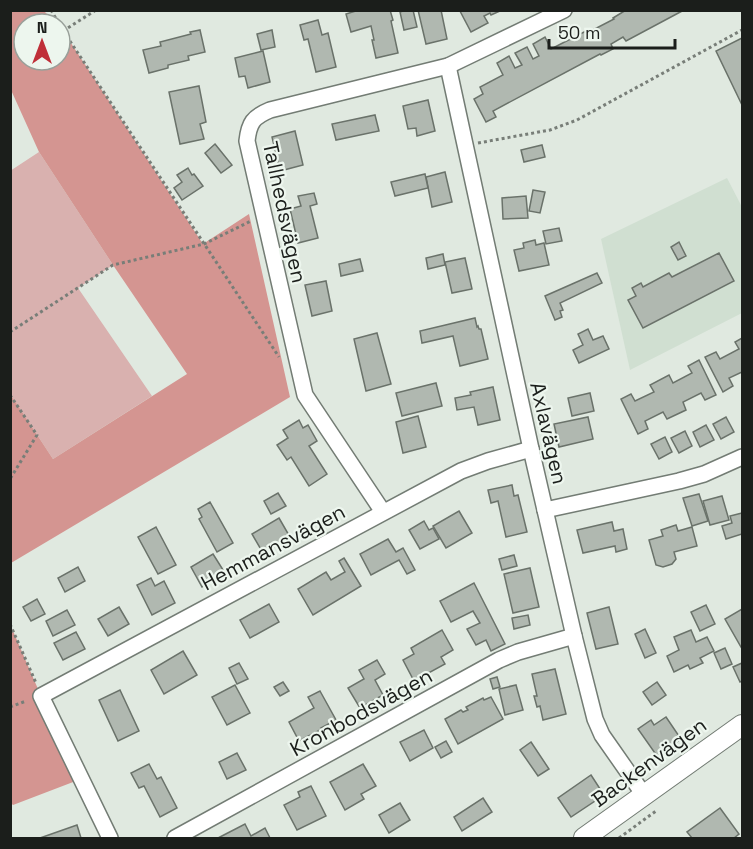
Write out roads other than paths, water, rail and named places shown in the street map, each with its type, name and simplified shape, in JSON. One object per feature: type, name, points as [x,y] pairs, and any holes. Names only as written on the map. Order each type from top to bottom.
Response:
[{"type":"street","name":"Tallhedsvägen","points":[[383,512],[305,395],[247,141],[251,122],[270,110],[448,66],[564,10]]},
{"type":"street","name":"Axlavägen","points":[[448,66],[531,449],[574,636],[598,727],[644,795]]},
{"type":"street","name":"Hemmansvägen","points":[[110,838],[41,696],[474,465],[531,449]]},
{"type":"street","points":[[545,510],[679,481],[704,474],[742,458]]},
{"type":"street","name":"Kronbodsvägen","points":[[175,838],[499,660],[518,652],[574,636]]},
{"type":"street","name":"Backenvägen","points":[[584,838],[742,725]]}]
